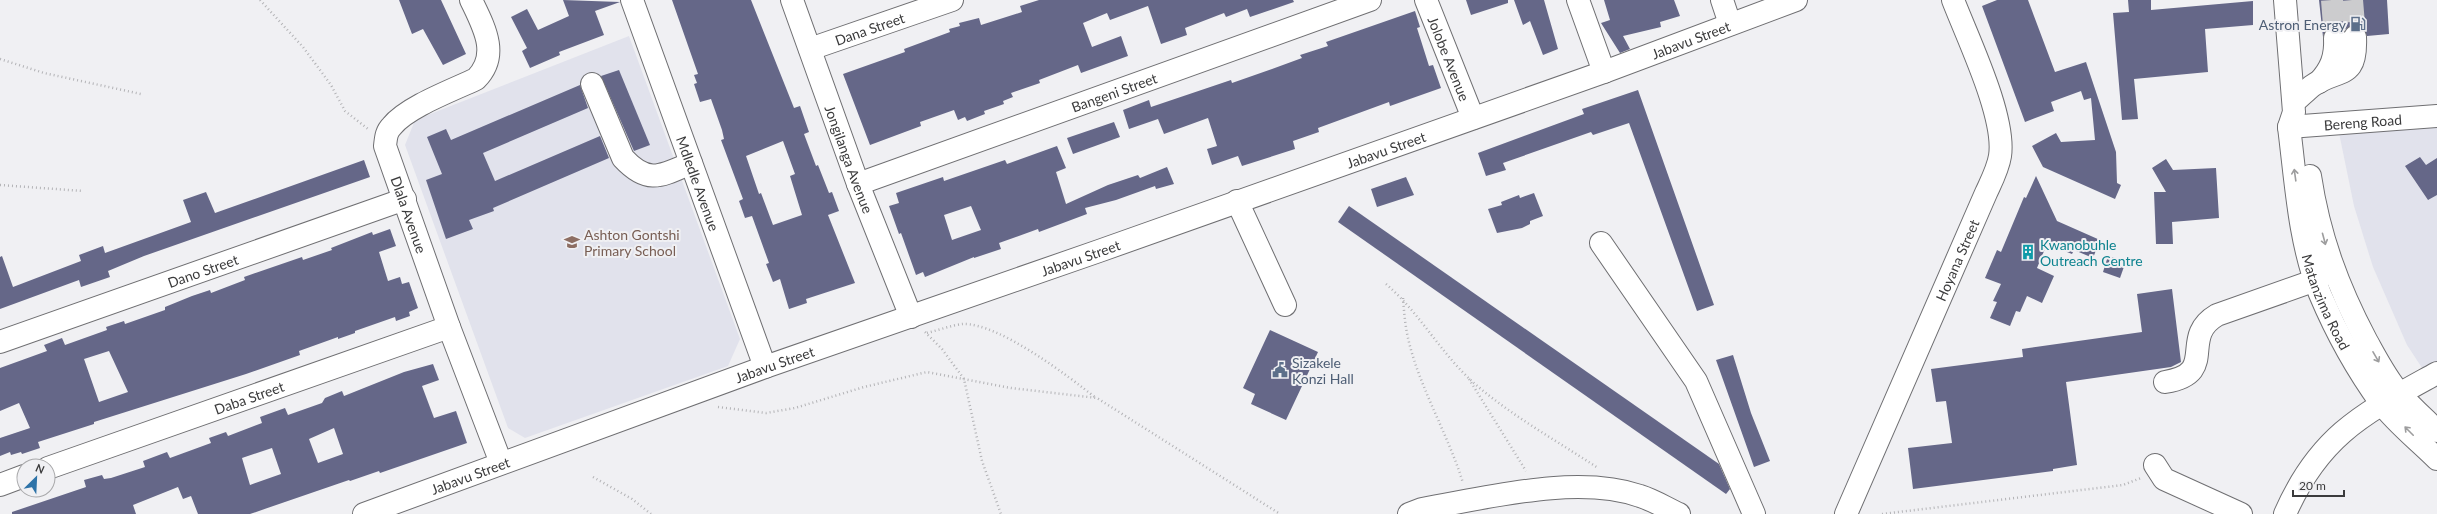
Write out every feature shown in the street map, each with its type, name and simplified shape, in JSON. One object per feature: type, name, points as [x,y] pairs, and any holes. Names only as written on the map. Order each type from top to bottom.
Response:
[{"type":"street","name":"Mdledle Avenue","points":[[632,0],[765,367]]},
{"type":"street","name":"Jongilanga Avenue","points":[[792,0],[858,184],[911,317]]},
{"type":"street","name":"Dana Street","points":[[810,49],[952,0]]},
{"type":"street","name":"Bangeni Street","points":[[858,184],[1370,0]]},
{"type":"street","name":"Jolobe Avenue","points":[[1426,0],[1473,118]]},
{"type":"street","points":[[1578,0],[1604,72]]},
{"type":"street","points":[[1722,0],[1730,24]]},
{"type":"street","name":"Jabavu Street","points":[[364,514],[765,367],[911,317],[1604,72],[1796,0]]},
{"type":"street","name":"Hoyana Street","points":[[1846,514],[1986,193],[2000,156],[2000,136],[1996,113],[1953,0]]},
{"type":"street","name":"Matanzima Road","points":[[2285,0],[2305,238],[2324,274],[2320,294],[2351,355],[2391,399],[2437,459]]},
{"type":"street","points":[[385,146],[386,136],[391,127],[402,115],[476,79],[486,70],[489,53],[474,6]]},
{"type":"street","points":[[2295,117],[2324,80],[2344,73],[2353,63],[2356,52],[2345,38]]},
{"type":"street","points":[[592,84],[623,158],[631,167],[639,172],[656,176],[691,163]]},
{"type":"street","name":"Bereng Road","points":[[2295,117],[2437,116]]},
{"type":"street","name":"Dlala Avenue","points":[[385,146],[449,327],[501,463]]},
{"type":"street","name":"Dano Street","points":[[0,342],[404,199]]},
{"type":"street","points":[[1237,201],[1285,305]]},
{"type":"street","points":[[1601,243],[1696,380],[1754,514]]},
{"type":"street","points":[[2165,382],[2182,379],[2189,374],[2196,361],[2199,335],[2207,321],[2217,315],[2324,274]]},
{"type":"street","name":"Daba Street","points":[[56,465],[449,327]]},
{"type":"street","points":[[2285,514],[2306,475],[2334,438],[2356,420],[2437,373]]},
{"type":"street","name":"Matanzima Road","points":[[2391,399],[2437,431]]},
{"type":"street","points":[[2156,469],[2164,479],[2241,514]]},
{"type":"street","points":[[0,485],[16,479]]},
{"type":"street","points":[[1409,514],[1422,509],[1550,488],[1606,489],[1640,496],[1679,514]]},
{"type":"path","points":[[260,0],[303,47],[331,85],[345,111],[385,146]]},
{"type":"path","points":[[0,59],[44,73],[141,94]]},
{"type":"path","points":[[0,185],[84,191]]},
{"type":"path","points":[[1386,284],[1403,298],[1433,338],[1475,384],[1530,424],[1602,470]]},
{"type":"path","points":[[1403,298],[1408,338],[1416,364],[1455,455],[1469,501]]},
{"type":"path","points":[[911,317],[942,349],[964,379],[982,461],[1001,514]]},
{"type":"path","points":[[927,333],[964,324],[990,330],[1020,346],[1065,374],[1097,398],[1280,514]]},
{"type":"path","points":[[718,407],[766,413],[795,408],[864,387],[927,372],[1011,388],[1097,398]]},
{"type":"path","points":[[1466,375],[1537,490]]},
{"type":"path","points":[[1882,514],[2123,485],[2156,469]]},
{"type":"path","points":[[592,477],[632,499],[651,514]]},
{"type":"shaded area","name":"Ashton Gontshi Primary School","points":[[629,36],[740,339],[728,366],[525,438],[508,428],[405,145],[415,120]]},
{"type":"shaded area","points":[[2437,121],[2437,373],[2428,377],[2407,345],[2373,267],[2354,206],[2338,128]]},
{"type":"building","points":[[399,0],[441,0],[466,54],[443,65],[423,29],[412,34]]},
{"type":"building","points":[[563,0],[620,2],[595,11],[604,35],[559,52],[560,55],[530,68],[522,51],[527,48],[511,17],[527,9],[538,30],[569,16]]},
{"type":"building","points":[[672,0],[751,0],[794,108],[800,106],[809,132],[804,134],[816,166],[818,165],[829,193],[832,192],[839,211],[828,215],[855,283],[806,299],[807,303],[789,309],[780,279],[773,282],[766,264],[769,263],[752,216],[745,218],[739,201],[743,199],[721,140],[724,139],[722,130],[711,99],[700,102],[694,84],[697,83],[694,75],[698,74]],"holes":[[[783,141],[795,174],[790,176],[802,215],[773,225],[761,193],[759,194],[746,156]]]},
{"type":"building","points":[[1039,0],[1293,0],[1294,2],[1250,17],[1247,9],[1226,17],[1224,13],[1185,28],[1187,35],[1161,44],[1148,6],[1110,20],[1107,13],[1083,23],[1092,47],[1121,36],[1128,56],[1081,73],[1078,65],[1039,80],[1040,83],[1011,93],[1013,97],[1003,101],[1004,104],[984,111],[985,114],[967,121],[965,117],[958,120],[954,110],[920,122],[921,126],[870,145],[843,74],[905,52],[904,49],[950,32],[949,29],[960,26],[959,23],[979,18],[981,25],[1022,12],[1020,6]]},
{"type":"building","points":[[1466,0],[1508,0],[1508,3],[1471,15]]},
{"type":"building","points":[[1514,0],[1544,0],[1558,49],[1543,55],[1530,21],[1523,25]]},
{"type":"building","points":[[1604,0],[1674,0],[1680,16],[1660,22],[1661,27],[1623,36],[1630,49],[1620,53],[1601,23],[1610,20]]},
{"type":"building","points":[[1997,0],[2028,0],[2055,72],[2086,62],[2116,152],[2117,183],[2121,185],[2115,199],[2043,167],[2032,146],[2056,133],[2061,142],[2095,140],[2091,98],[2084,100],[2081,91],[2051,102],[2054,111],[2025,122],[1982,6]]},
{"type":"building","points":[[2128,0],[2151,0],[2151,10],[2253,1],[2253,25],[2205,29],[2208,72],[2134,79],[2138,119],[2122,120],[2113,13],[2129,12]]},
{"type":"building","points":[[2319,0],[2387,0],[2389,34],[2367,36],[2362,26],[2355,25],[2344,30],[2335,26],[2329,27],[2323,37]]},
{"type":"building","points":[[1415,11],[1420,27],[1417,28],[1429,66],[1433,65],[1441,88],[1390,106],[1389,102],[1318,128],[1319,132],[1293,141],[1295,149],[1242,166],[1238,156],[1212,165],[1207,149],[1217,146],[1208,118],[1164,134],[1158,119],[1129,129],[1123,110],[1149,100],[1151,107],[1231,80],[1232,83],[1302,58],[1300,55],[1328,46],[1326,42]]},
{"type":"building","points":[[619,70],[650,145],[634,151],[601,76]]},
{"type":"building","points":[[580,85],[588,108],[483,153],[495,181],[600,136],[609,158],[493,208],[494,211],[469,220],[473,229],[446,239],[426,180],[442,174],[427,137],[446,129],[451,140]]},
{"type":"building","points":[[1638,90],[1714,305],[1697,311],[1629,123],[1593,135],[1591,132],[1503,163],[1506,170],[1486,176],[1478,153],[1584,114],[1582,109]]},
{"type":"building","points":[[1114,122],[1120,137],[1073,154],[1067,138]]},
{"type":"building","points":[[1057,146],[1066,168],[1056,172],[1066,204],[1108,185],[1138,175],[1140,178],[1167,167],[1174,184],[1156,189],[1155,186],[1116,200],[1085,208],[1087,214],[1039,232],[1038,229],[999,243],[1001,249],[974,257],[925,277],[923,272],[916,275],[901,233],[899,234],[889,206],[899,203],[896,193],[943,177],[944,181],[1005,160],[1007,164]],"holes":[[[971,206],[981,230],[952,240],[944,215]]]},
{"type":"building","points":[[2420,157],[2426,165],[2437,158],[2437,195],[2428,200],[2405,166]]},
{"type":"building","points":[[2166,159],[2173,170],[2216,168],[2219,218],[2172,222],[2173,244],[2156,244],[2154,192],[2166,192],[2152,168]]},
{"type":"building","points":[[364,160],[370,177],[144,256],[108,271],[110,277],[81,287],[79,280],[0,309],[0,257],[2,256],[13,287],[81,261],[79,255],[103,246],[105,253],[191,222],[183,200],[206,192],[215,213]]},
{"type":"building","name":"Kwanobuhle Outreach Centre","points":[[2036,176],[2057,221],[2100,240],[2093,258],[2074,250],[2072,254],[2047,244],[2037,268],[2054,276],[2042,303],[2027,296],[2020,312],[2016,311],[2010,326],[1990,318],[1997,302],[1993,301],[2001,284],[1985,278],[1997,250],[2001,252],[2024,197],[2026,198]]},
{"type":"building","points":[[1406,177],[1414,195],[1377,207],[1371,189]]},
{"type":"building","points":[[1534,193],[1543,216],[1530,221],[1530,224],[1522,228],[1497,233],[1488,209],[1502,205],[1501,202],[1519,195],[1520,198]]},
{"type":"building","points":[[1349,206],[1719,464],[1730,489],[1726,494],[1338,222]]},
{"type":"building","points":[[390,229],[396,246],[379,252],[388,281],[400,277],[402,284],[409,282],[418,308],[409,312],[410,316],[396,321],[395,317],[355,331],[355,333],[338,339],[338,337],[299,351],[300,355],[246,374],[94,422],[94,424],[38,442],[40,448],[22,454],[21,452],[11,455],[10,452],[0,456],[0,438],[30,428],[19,403],[0,411],[0,368],[47,351],[44,345],[62,338],[65,345],[107,330],[106,327],[124,321],[125,324],[165,310],[165,307],[192,296],[210,290],[211,293],[245,280],[244,277],[302,257],[303,260],[332,250],[331,248],[372,232],[373,235]],"holes":[[[109,351],[128,392],[99,402],[84,359]]]},
{"type":"building","points":[[2108,256],[2126,261],[2120,278],[2103,272]]},
{"type":"building","points":[[2172,289],[2181,362],[2171,367],[2066,382],[2077,465],[2053,469],[2053,471],[1913,489],[1908,448],[1952,443],[1946,401],[1936,402],[1931,369],[2023,357],[2022,349],[2142,332],[2137,294]]},
{"type":"building","name":"Sizakele Konzi Hall","points":[[1270,330],[1318,352],[1286,420],[1251,404],[1255,394],[1243,388]]},
{"type":"building","points":[[1733,355],[1751,413],[1770,461],[1754,467],[1716,360]]},
{"type":"building","points":[[433,364],[439,380],[422,386],[434,418],[456,411],[467,443],[380,473],[379,471],[350,481],[349,480],[250,514],[198,514],[191,496],[183,499],[178,487],[133,505],[136,514],[12,514],[12,512],[86,487],[84,480],[102,475],[104,479],[111,478],[145,467],[143,461],[167,452],[170,458],[211,443],[209,438],[226,432],[228,436],[262,423],[260,417],[285,408],[288,415],[322,403],[325,398],[342,391],[344,396],[404,372]],"holes":[[[334,428],[343,454],[318,463],[309,439]],[[272,448],[281,474],[250,485],[242,458]]]},
{"type":"tunnel","points":[[2332,0],[2335,38]]},
{"type":"tunnel","points":[[2352,0],[2355,37]]},
{"type":"place","name":"Astron Energy","points":[[2358,24]]},
{"type":"place","name":"Ashton Gontshi Primary School","points":[[572,242]]},
{"type":"place","name":"Kwanobuhle Outreach Centre","points":[[2028,252]]},
{"type":"place","name":"Sizakele Konzi Hall","points":[[1280,370]]}]
